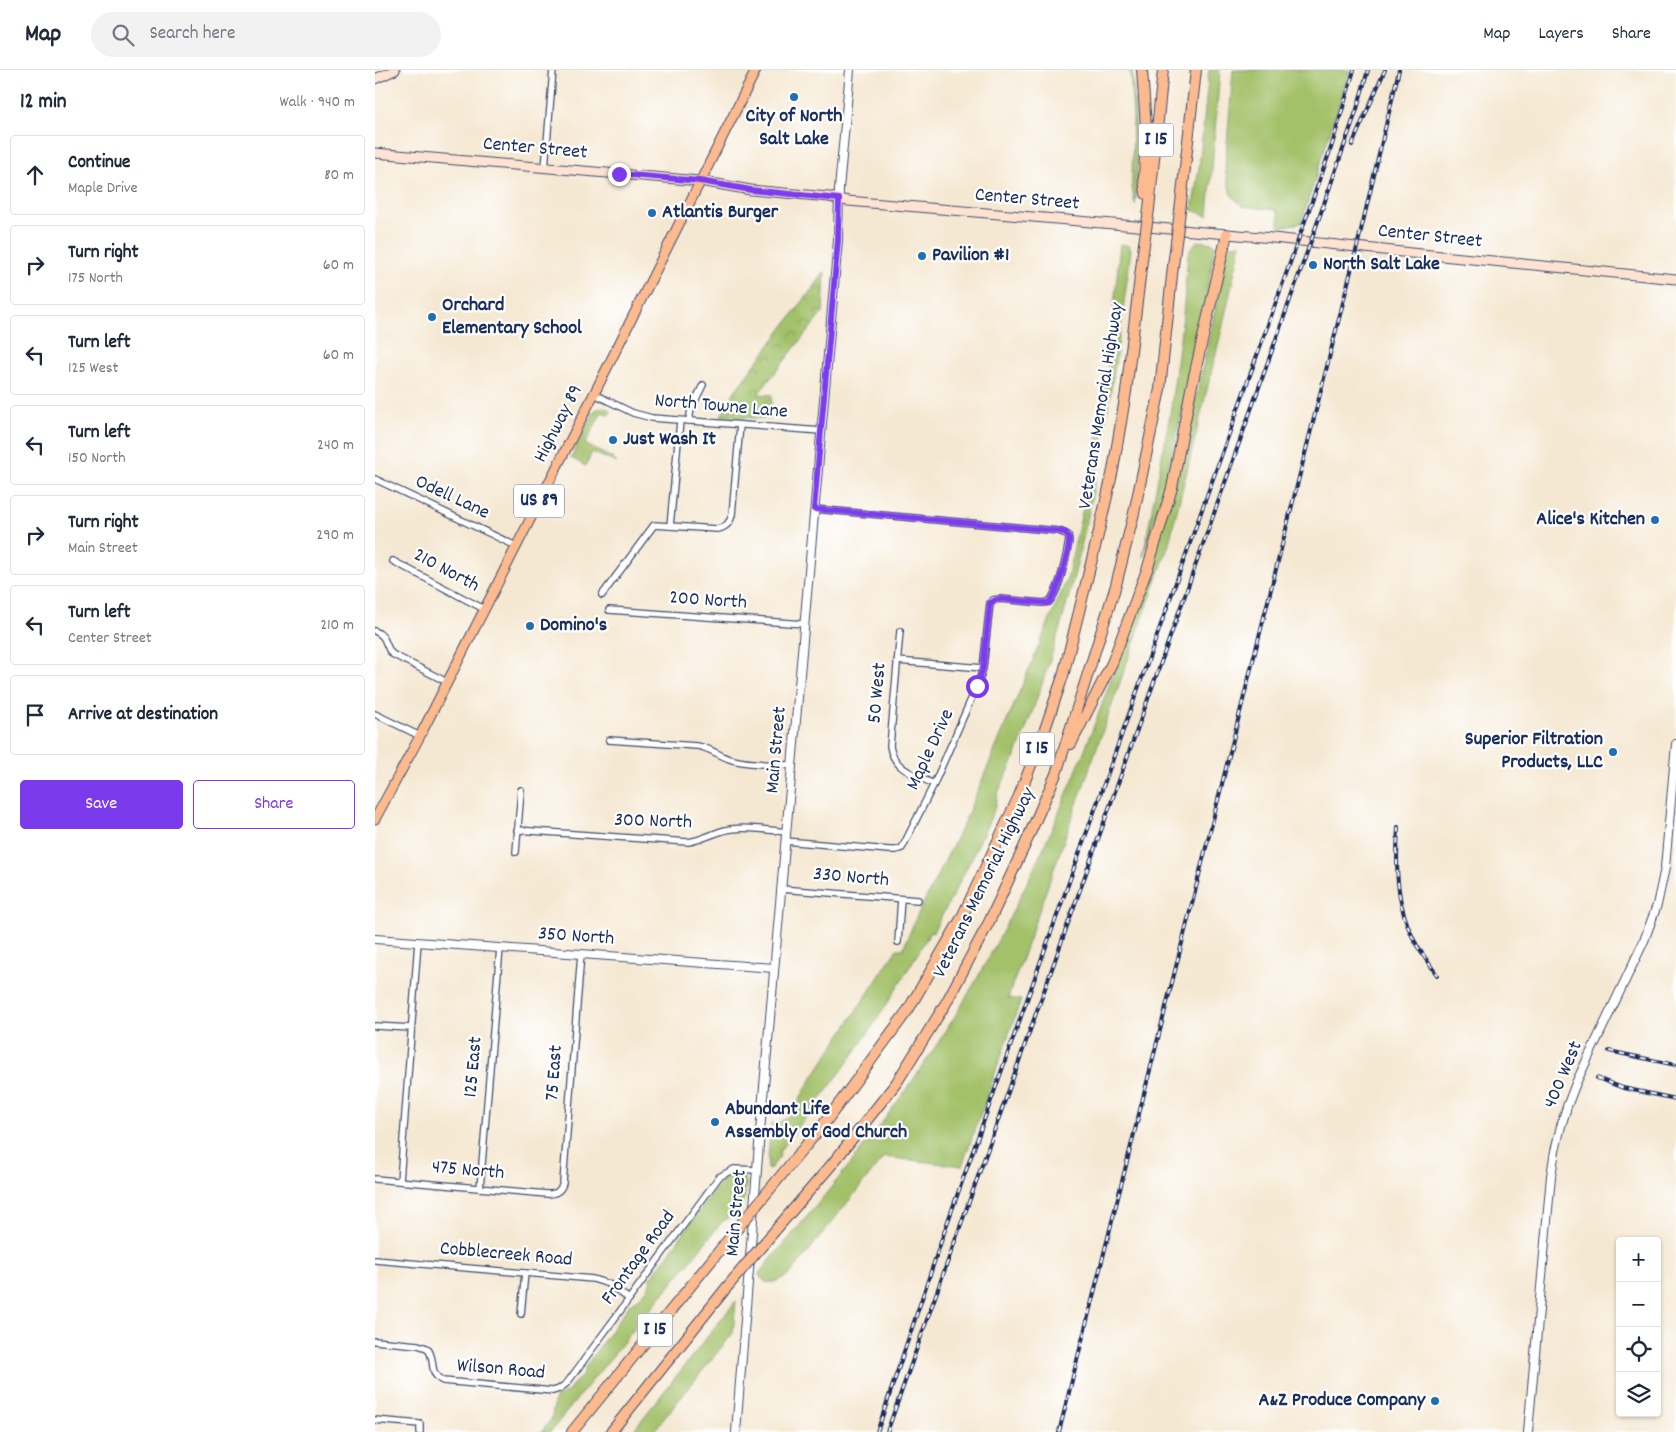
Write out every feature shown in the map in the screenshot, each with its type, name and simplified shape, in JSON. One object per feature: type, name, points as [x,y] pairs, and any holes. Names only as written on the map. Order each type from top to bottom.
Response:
[{"type":"highway","points":[[1142,70],[1146,127],[1144,179],[1149,209]]},
{"type":"highway","name":"Veterans Memorial Highway","points":[[572,1432],[827,1120],[909,1010],[961,919],[1026,778],[1063,676],[1113,470],[1126,392],[1149,209],[1163,70]]},
{"type":"highway","name":"Veterans Memorial Highway","points":[[611,1432],[727,1287],[833,1163],[897,1082],[946,1003],[989,922],[1025,847],[1056,774],[1116,586],[1134,513],[1160,389],[1196,70]]},
{"type":"highway","points":[[1056,774],[1112,663],[1148,567],[1172,488],[1191,389],[1227,234]]},
{"type":"main road","points":[[375,79],[395,70]]},
{"type":"main road","name":"Highway 89","points":[[375,819],[420,736],[594,394],[756,70]]},
{"type":"main road","name":"Center Street","points":[[375,153],[700,181],[751,190],[848,201],[1227,234],[1676,278]]},
{"type":"street","points":[[545,168],[553,70]]},
{"type":"street","name":"Main Street","points":[[736,1432],[774,968],[838,240],[839,199],[850,70]]},
{"type":"street","points":[[689,421],[691,409],[703,385]]},
{"type":"street","name":"North Towne Lane","points":[[594,394],[647,418],[821,431]]},
{"type":"street","points":[[670,526],[680,421]]},
{"type":"street","points":[[602,595],[654,525],[717,529],[723,528],[729,523],[732,515],[740,425]]},
{"type":"street","name":"Odell Lane","points":[[375,479],[516,546]]},
{"type":"street","name":"Maple Drive","points":[[785,841],[889,850],[900,849],[905,843],[934,784],[977,686],[983,668],[989,606],[992,601],[1000,599],[1047,603],[1052,599],[1061,576],[1069,543],[1069,536],[1059,531],[814,509]]},
{"type":"street","name":"210 North","points":[[393,561],[484,609]]},
{"type":"street","name":"200 North","points":[[609,610],[804,624]]},
{"type":"street","points":[[375,631],[383,635],[392,654],[447,682]]},
{"type":"street","name":"50 West","points":[[900,631],[890,746],[893,758],[903,769],[934,784]]},
{"type":"street","points":[[897,660],[983,668]]},
{"type":"street","points":[[375,714],[420,736]]},
{"type":"street","points":[[609,740],[697,746],[737,761],[792,765]]},
{"type":"street","name":"400 West","points":[[1528,1432],[1551,1176],[1556,1142],[1564,1112],[1576,1084],[1644,941],[1653,917],[1665,868],[1676,744]]},
{"type":"street","points":[[515,852],[521,790]]},
{"type":"street","name":"300 North","points":[[517,830],[688,842],[730,829],[786,832]]},
{"type":"street","name":"330 North","points":[[781,889],[918,900]]},
{"type":"street","points":[[898,942],[901,899]]},
{"type":"street","name":"350 North","points":[[375,939],[774,968]]},
{"type":"street","points":[[400,1181],[418,942]]},
{"type":"street","name":"125 East","points":[[480,1188],[500,948]]},
{"type":"street","name":"75 East","points":[[557,1192],[563,1182],[581,954]]},
{"type":"street","points":[[375,1026],[411,1028]]},
{"type":"street","name":"Frontage Road","points":[[559,1389],[567,1383],[719,1177],[734,1169],[757,1170]]},
{"type":"street","name":"475 North","points":[[375,1179],[547,1194],[557,1192]]},
{"type":"street","name":"Cobblecreek Road","points":[[375,1260],[599,1280],[613,1286],[629,1299]]},
{"type":"street","points":[[521,1314],[525,1273]]},
{"type":"street","name":"Wilson Road","points":[[375,1341],[418,1345],[427,1348],[432,1355],[434,1373],[443,1381],[559,1389]]},
{"type":"street","points":[[375,1420],[420,1424],[420,1432]]},
{"type":"green space","points":[[1130,70],[1132,70],[1137,149],[1135,205],[1132,187],[1133,115]]},
{"type":"green space","points":[[1209,70],[1220,70],[1208,216],[1192,210],[1199,168]]},
{"type":"green space","points":[[1233,70],[1350,70],[1301,223],[1279,227],[1279,215],[1276,210],[1242,206],[1231,195],[1225,169]]},
{"type":"green space","points":[[1197,241],[1213,243],[1215,246],[1197,352],[1167,474],[1143,557],[1170,414],[1183,316],[1188,253]]},
{"type":"green space","points":[[1120,244],[1129,246],[1131,250],[1104,433],[1086,524],[1064,614],[1046,671],[1012,764],[1000,788],[994,810],[987,825],[933,932],[931,931],[889,1001],[852,1056],[779,1152],[780,1156],[770,1169],[767,1169],[771,1123],[779,1123],[790,1115],[897,949],[903,949],[916,918],[964,823],[1067,579],[1093,464],[1108,370]]},
{"type":"green space","points":[[1241,244],[1168,547],[1008,998],[1021,1000],[962,1166],[884,1157],[791,1273],[785,1278],[765,1282],[759,1273],[812,1211],[888,1115],[957,1013],[994,948],[1059,814],[1113,674],[1159,532],[1189,425],[1229,247]]},
{"type":"green space","points":[[825,272],[823,312],[758,394],[772,395],[770,419],[721,416],[735,391]]},
{"type":"green space","points":[[604,407],[611,411],[609,415],[602,412],[585,444],[612,458],[617,463],[592,452],[586,466],[571,458],[595,410]]},
{"type":"green space","points":[[740,1173],[746,1182],[745,1196],[737,1210],[722,1222],[550,1432],[541,1432],[552,1418],[555,1397],[571,1389],[570,1387],[582,1376],[585,1367],[630,1304],[647,1289],[651,1278],[721,1181],[725,1177]]},
{"type":"green space","points":[[736,1301],[733,1333],[653,1432],[632,1432]]},
{"type":"railway","points":[[877,1432],[948,1221],[1331,148],[1354,70]]},
{"type":"railway","points":[[887,1432],[1311,241],[1357,109],[1368,70]]},
{"type":"railway","points":[[1352,145],[1385,70]]},
{"type":"railway","points":[[1059,1432],[1357,247],[1399,70]]},
{"type":"railway","points":[[1398,827],[1397,870],[1403,912],[1416,944],[1437,975]]},
{"type":"railway","points":[[1609,1051],[1676,1065]]},
{"type":"railway","points":[[1597,1078],[1623,1088],[1676,1099]]},
{"type":"place","name":"City of North Salt Lake","points":[[794,97]]},
{"type":"place","name":"Atlantis Burger","points":[[652,213]]},
{"type":"place","name":"Pavilion #1","points":[[922,256]]},
{"type":"place","name":"North Salt Lake","points":[[1313,265]]},
{"type":"place","name":"Orchard Elementary School","points":[[432,317]]},
{"type":"place","name":"Just Wash It","points":[[613,440]]},
{"type":"place","name":"Alice's Kitchen","points":[[1655,520]]},
{"type":"place","name":"Domino's","points":[[530,626]]},
{"type":"place","name":"Superior Filtration Products, LLC","points":[[1613,752]]},
{"type":"place","name":"Abundant Life Assembly of God Church","points":[[715,1122]]},
{"type":"place","name":"A&Z Produce Company","points":[[1435,1401]]},
{"type":"route","points":[[619,174],[700,181],[751,190],[839,199],[838,240],[814,509],[1059,531],[1069,536],[1069,545],[1061,576],[1053,597],[1049,602],[998,599],[990,603],[983,668],[977,686]]}]
